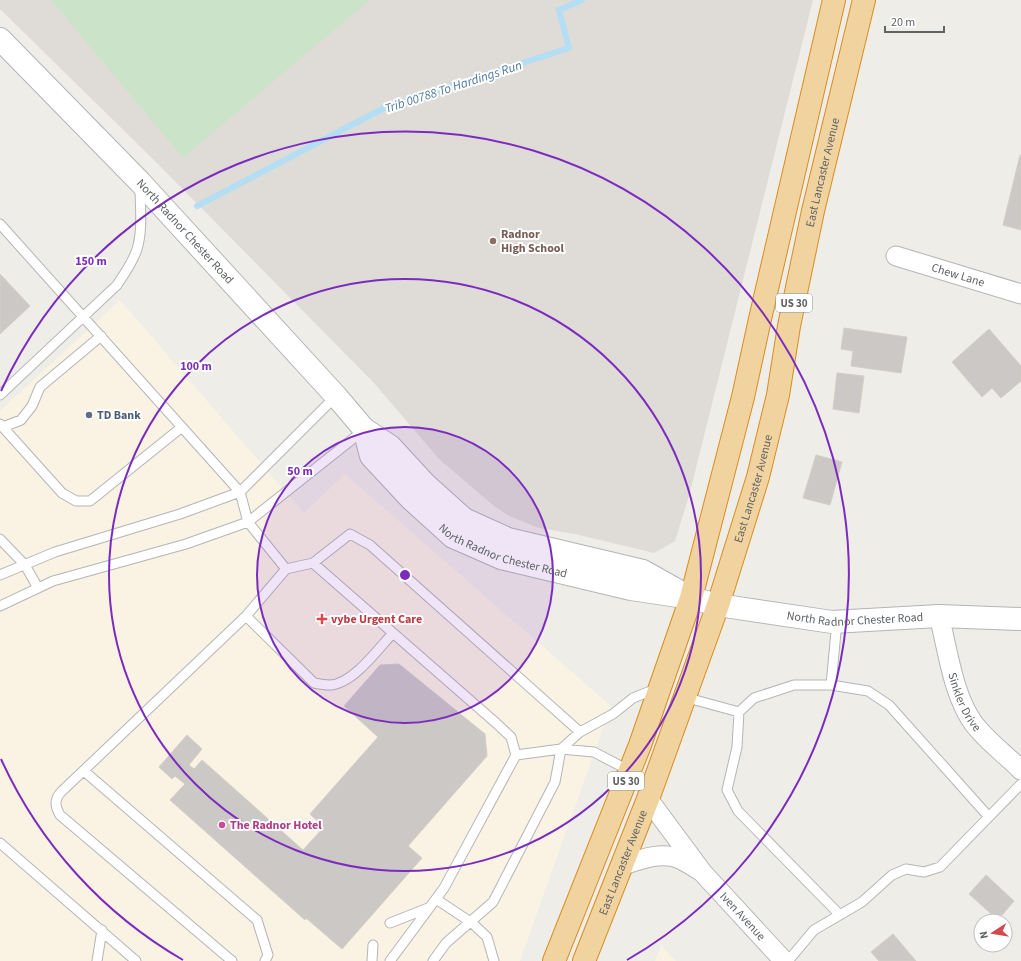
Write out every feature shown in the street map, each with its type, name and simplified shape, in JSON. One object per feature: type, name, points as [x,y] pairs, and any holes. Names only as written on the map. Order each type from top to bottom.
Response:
[{"type":"highway","name":"US 30","points":[[554,961],[630,771],[691,598],[743,397],[834,0]]},
{"type":"highway","name":"East Lancaster Avenue","points":[[584,961],[648,799],[718,605],[758,478],[778,395],[789,326],[813,212],[864,0]]},
{"type":"main road","name":"North Radnor Chester Road","points":[[0,39],[140,182],[336,396],[364,429],[390,446],[425,484],[464,519],[508,539],[643,570],[691,598],[718,605],[838,621],[939,616],[1021,619]]},
{"type":"street","name":"Chew Lane","points":[[896,256],[1021,294]]},
{"type":"street","name":"Sinkler Drive","points":[[939,616],[960,697],[967,712],[974,724],[984,735],[1021,770]]},
{"type":"street","name":"Iven Avenue","points":[[648,799],[702,872],[784,961]]},
{"type":"street","name":"Iven Avenue","points":[[621,866],[636,860],[666,856],[679,859],[702,872]]},
{"type":"lane","points":[[0,395],[117,285],[129,266],[137,248],[140,222],[140,182]]},
{"type":"lane","points":[[0,224],[240,492],[248,522],[286,569]]},
{"type":"lane","points":[[101,336],[40,387],[32,406],[21,420],[2,426],[62,493],[76,501],[90,501],[182,427]]},
{"type":"lane","points":[[0,575],[55,552],[180,514],[240,492],[336,396]]},
{"type":"lane","points":[[0,606],[53,581],[186,544],[248,522],[364,429]]},
{"type":"lane","points":[[232,961],[60,815],[55,803],[56,798],[61,792],[246,616],[286,569],[313,563],[350,534],[370,545],[580,732]]},
{"type":"lane","points":[[0,539],[25,565],[38,588]]},
{"type":"lane","points":[[313,563],[511,737],[516,755],[444,888],[390,961]]},
{"type":"lane","points":[[246,616],[314,683],[330,685],[344,682],[358,670],[393,633]]},
{"type":"lane","points":[[831,685],[838,621]]},
{"type":"lane","points":[[840,915],[738,811],[727,790],[737,747],[739,712],[754,698],[794,685],[831,685],[868,691],[889,705],[989,817]]},
{"type":"lane","points":[[433,961],[446,944],[493,902],[555,782],[561,749],[580,732],[613,714],[633,698],[660,687]]},
{"type":"lane","points":[[684,697],[739,712]]},
{"type":"lane","points":[[516,755],[561,749],[594,752],[630,771]]},
{"type":"lane","points":[[84,771],[257,920],[268,955],[265,961]]},
{"type":"lane","points":[[788,961],[814,930],[862,902],[892,875],[906,869],[924,872],[940,867],[1021,784]]},
{"type":"lane","points":[[0,843],[136,961]]},
{"type":"lane","points":[[436,899],[472,922],[487,937],[494,961]]},
{"type":"lane","points":[[390,923],[430,908]]},
{"type":"lane","points":[[98,961],[102,930]]},
{"type":"lane","points":[[372,961],[373,945]]},
{"type":"shaded area","name":"Radnor High School","points":[[0,0],[813,0],[689,496],[675,541],[654,553],[575,534],[539,528],[509,516],[494,506],[439,459],[374,383],[158,164],[0,9]]},
{"type":"shaded area","points":[[120,300],[304,513],[345,474],[611,706],[520,961],[0,961],[0,411]]},
{"type":"shaded area","points":[[661,945],[676,961],[655,961]]},
{"type":"green space","points":[[51,0],[370,0],[183,158]]},
{"type":"building","points":[[1021,155],[1021,230],[1003,225]]},
{"type":"building","points":[[0,274],[30,306],[0,334]]},
{"type":"building","points":[[844,328],[907,337],[901,373],[851,366],[853,351],[841,349]]},
{"type":"building","points":[[989,329],[1021,366],[1021,381],[1001,398],[992,388],[982,397],[952,362]]},
{"type":"building","points":[[837,373],[864,376],[859,413],[833,409]]},
{"type":"building","points":[[816,455],[842,462],[830,505],[803,498]]},
{"type":"building","points":[[399,664],[485,734],[487,756],[408,846],[422,858],[342,949],[306,918],[305,920],[170,800],[185,784],[175,776],[172,779],[159,767],[187,735],[202,749],[189,765],[194,769],[202,760],[303,850],[324,827],[310,814],[378,737],[344,706],[380,665]]},
{"type":"building","points":[[986,875],[1014,901],[1004,913],[990,913],[969,894]]},
{"type":"building","points":[[893,934],[916,961],[879,961],[871,952]]},
{"type":"waterway","name":"Trib 00788 To Hardings Run","points":[[197,206],[386,107],[569,48],[559,10],[582,0]]},
{"type":"place","name":"Radnor High School","points":[[493,241]]},
{"type":"place","name":"TD Bank","points":[[89,415]]},
{"type":"place","name":"vybe Urgent Care","points":[[322,619]]},
{"type":"place","name":"The Radnor Hotel","points":[[222,825]]}]
